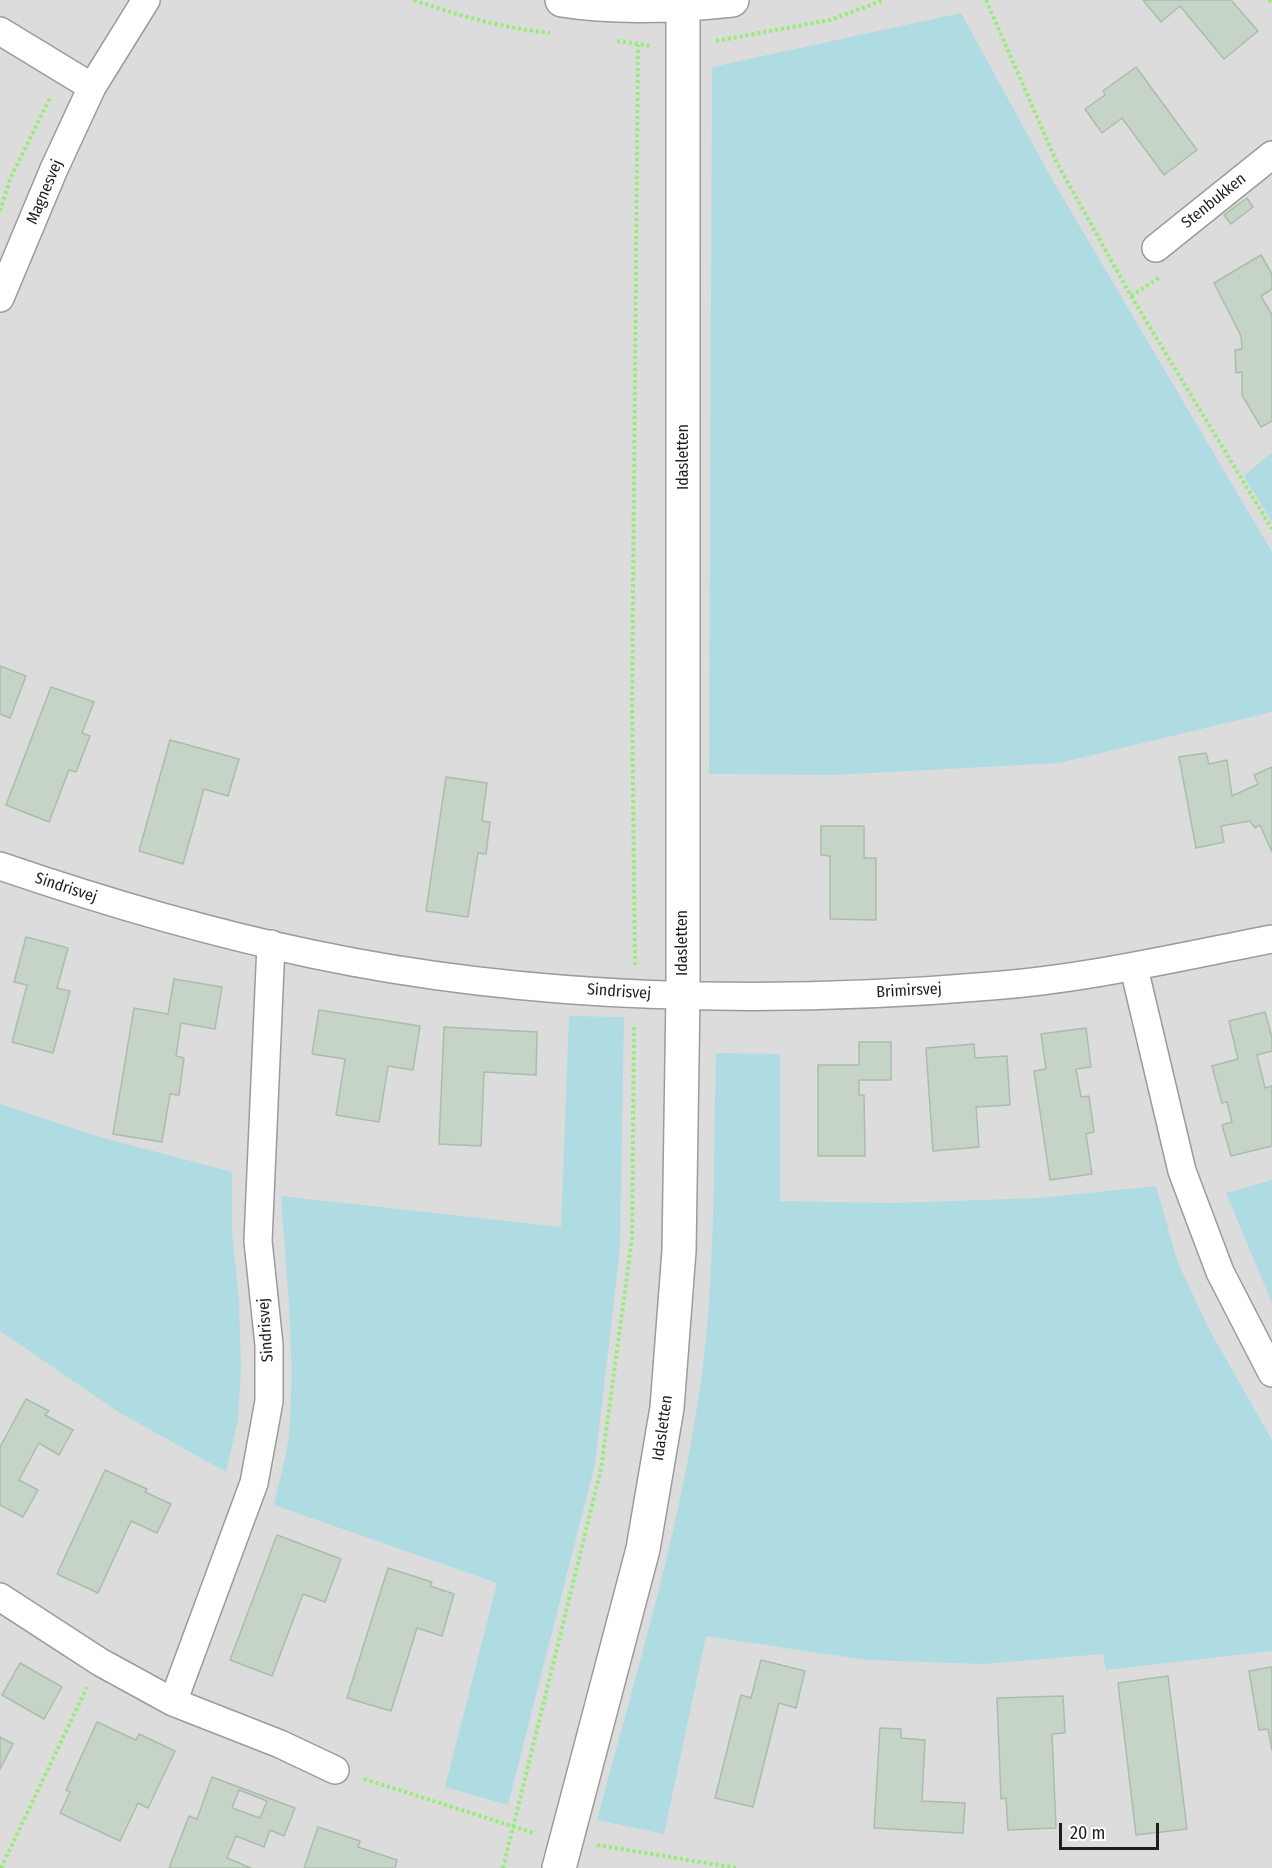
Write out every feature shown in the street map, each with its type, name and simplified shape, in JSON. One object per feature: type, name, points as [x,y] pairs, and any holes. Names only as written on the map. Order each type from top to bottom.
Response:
[{"type":"street","name":"Magnesvej","points":[[0,298],[54,169],[92,87],[146,0]]},
{"type":"street","points":[[562,0],[627,5],[683,5],[732,0]]},
{"type":"street","name":"Idasletten","points":[[559,1868],[643,1549],[667,1408],[679,1251],[683,995],[683,5]]},
{"type":"street","points":[[0,31],[92,87]]},
{"type":"street","name":"Stenbukken","points":[[1156,248],[1272,155]]},
{"type":"street","name":"Sindrisvej","points":[[0,866],[98,899],[312,954],[452,978],[683,995]]},
{"type":"street","name":"Brimirsvej","points":[[683,995],[746,998],[980,987],[1134,968],[1272,939]]},
{"type":"street","name":"Sindrisvej","points":[[173,1702],[254,1483],[269,1401],[269,1345],[258,1241],[271,944]]},
{"type":"street","points":[[1134,968],[1182,1171],[1220,1272],[1272,1373]]},
{"type":"street","points":[[0,1597],[100,1662],[173,1702],[280,1744],[335,1770]]},
{"type":"path","points":[[986,0],[1057,163],[1131,296],[1272,529]]},
{"type":"path","points":[[1,1868],[100,1662]]},
{"type":"shaded area","points":[[0,0],[1272,0],[1272,1868],[0,1868]]},
{"type":"shaded area","points":[[961,13],[1053,181],[1272,552],[1272,712],[1059,763],[834,775],[709,774],[712,67]]},
{"type":"shaded area","points":[[1272,452],[1272,522],[1244,476]]},
{"type":"shaded area","points":[[569,1016],[624,1017],[620,1248],[595,1464],[508,1805],[445,1787],[497,1583],[274,1505],[287,1451],[291,1403],[289,1314],[281,1196],[561,1227]]},
{"type":"shaded area","points":[[716,1053],[780,1054],[780,1201],[892,1203],[1039,1198],[1156,1186],[1178,1263],[1209,1329],[1272,1440],[1272,1651],[1106,1670],[1103,1654],[983,1664],[866,1660],[706,1636],[664,1834],[597,1820],[668,1551],[700,1388],[709,1305]]},
{"type":"shaded area","points":[[0,1104],[100,1137],[232,1172],[232,1232],[239,1299],[241,1368],[238,1420],[226,1472],[120,1413],[0,1331]]},
{"type":"shaded area","points":[[1272,1180],[1272,1303],[1226,1193]]},
{"type":"building","points":[[1143,0],[1231,0],[1258,31],[1224,59],[1180,6],[1161,22]]},
{"type":"building","points":[[1136,67],[1197,150],[1164,175],[1122,118],[1102,133],[1085,109],[1105,95],[1103,91]]},
{"type":"building","points":[[1247,198],[1253,207],[1231,224],[1224,215]]},
{"type":"building","points":[[1261,255],[1272,274],[1272,289],[1261,296],[1272,315],[1272,421],[1261,427],[1242,395],[1242,372],[1236,373],[1235,350],[1242,349],[1241,336],[1214,283]]},
{"type":"building","points":[[0,666],[26,676],[10,718],[0,714]]},
{"type":"building","points":[[51,687],[94,702],[82,733],[90,736],[76,772],[69,770],[49,822],[6,805]]},
{"type":"building","points":[[170,740],[239,759],[228,796],[204,789],[183,864],[139,851]]},
{"type":"building","points":[[1206,753],[1209,764],[1227,760],[1232,796],[1258,784],[1254,775],[1272,767],[1272,852],[1260,825],[1255,828],[1250,821],[1221,826],[1224,842],[1196,848],[1179,757]]},
{"type":"building","points":[[446,777],[487,783],[482,821],[490,822],[486,854],[478,853],[468,917],[426,911]]},
{"type":"building","points":[[821,826],[864,826],[864,858],[876,858],[876,920],[830,919],[830,856],[821,855]]},
{"type":"building","points":[[26,937],[68,948],[57,988],[70,991],[53,1053],[12,1042],[27,985],[14,982]]},
{"type":"building","points":[[174,979],[222,987],[215,1029],[181,1023],[176,1056],[184,1058],[179,1095],[170,1094],[162,1142],[113,1134],[134,1008],[168,1014]]},
{"type":"building","points":[[319,1010],[420,1026],[413,1070],[388,1066],[379,1122],[336,1115],[345,1059],[312,1054]]},
{"type":"building","points":[[1265,1012],[1272,1038],[1272,1051],[1257,1055],[1265,1088],[1272,1086],[1272,1146],[1231,1156],[1222,1125],[1232,1122],[1227,1102],[1222,1103],[1212,1066],[1238,1059],[1229,1021]]},
{"type":"building","points":[[444,1027],[537,1032],[536,1075],[484,1072],[481,1146],[439,1144]]},
{"type":"building","points":[[1086,1028],[1091,1067],[1076,1069],[1081,1097],[1089,1096],[1094,1132],[1086,1134],[1092,1174],[1050,1180],[1034,1071],[1046,1069],[1041,1034]]},
{"type":"building","points":[[859,1042],[891,1042],[891,1080],[859,1080],[859,1095],[864,1095],[865,1156],[818,1156],[818,1065],[859,1065]]},
{"type":"building","points":[[974,1044],[975,1058],[1007,1056],[1010,1105],[976,1107],[979,1147],[933,1151],[926,1048]]},
{"type":"building","points":[[26,1399],[49,1411],[45,1415],[73,1430],[59,1455],[39,1443],[19,1480],[38,1490],[23,1517],[0,1505],[0,1447]]},
{"type":"building","points":[[105,1470],[147,1489],[145,1492],[171,1504],[157,1533],[131,1521],[98,1593],[57,1574]]},
{"type":"building","points":[[277,1535],[341,1559],[325,1602],[303,1594],[272,1676],[230,1660]]},
{"type":"building","points":[[388,1568],[432,1582],[430,1586],[454,1594],[442,1636],[417,1628],[391,1711],[347,1698]]},
{"type":"building","points":[[761,1660],[805,1671],[796,1708],[779,1703],[753,1807],[715,1798],[741,1695],[751,1698]]},
{"type":"building","points":[[20,1663],[62,1687],[44,1719],[2,1695]]},
{"type":"building","points":[[1272,1667],[1272,1750],[1268,1729],[1259,1730],[1249,1671]]},
{"type":"building","points":[[1168,1676],[1187,1829],[1136,1835],[1118,1683]]},
{"type":"building","points":[[1063,1696],[1065,1733],[1052,1734],[1056,1828],[1008,1830],[1006,1798],[1001,1799],[997,1698]]},
{"type":"building","points":[[97,1722],[136,1740],[139,1734],[175,1751],[148,1808],[138,1803],[120,1841],[60,1813],[70,1792],[66,1790]]},
{"type":"building","points":[[880,1728],[901,1729],[901,1738],[925,1740],[922,1801],[965,1803],[963,1833],[874,1828]]},
{"type":"building","points":[[0,1737],[13,1744],[0,1769]]},
{"type":"building","points":[[212,1777],[295,1808],[284,1836],[270,1830],[264,1847],[236,1836],[227,1858],[251,1868],[169,1868],[189,1816],[197,1819]],"holes":[[[239,1790],[267,1801],[260,1818],[232,1808]]]},
{"type":"building","points":[[318,1827],[360,1841],[358,1847],[397,1860],[395,1868],[304,1868]]}]
